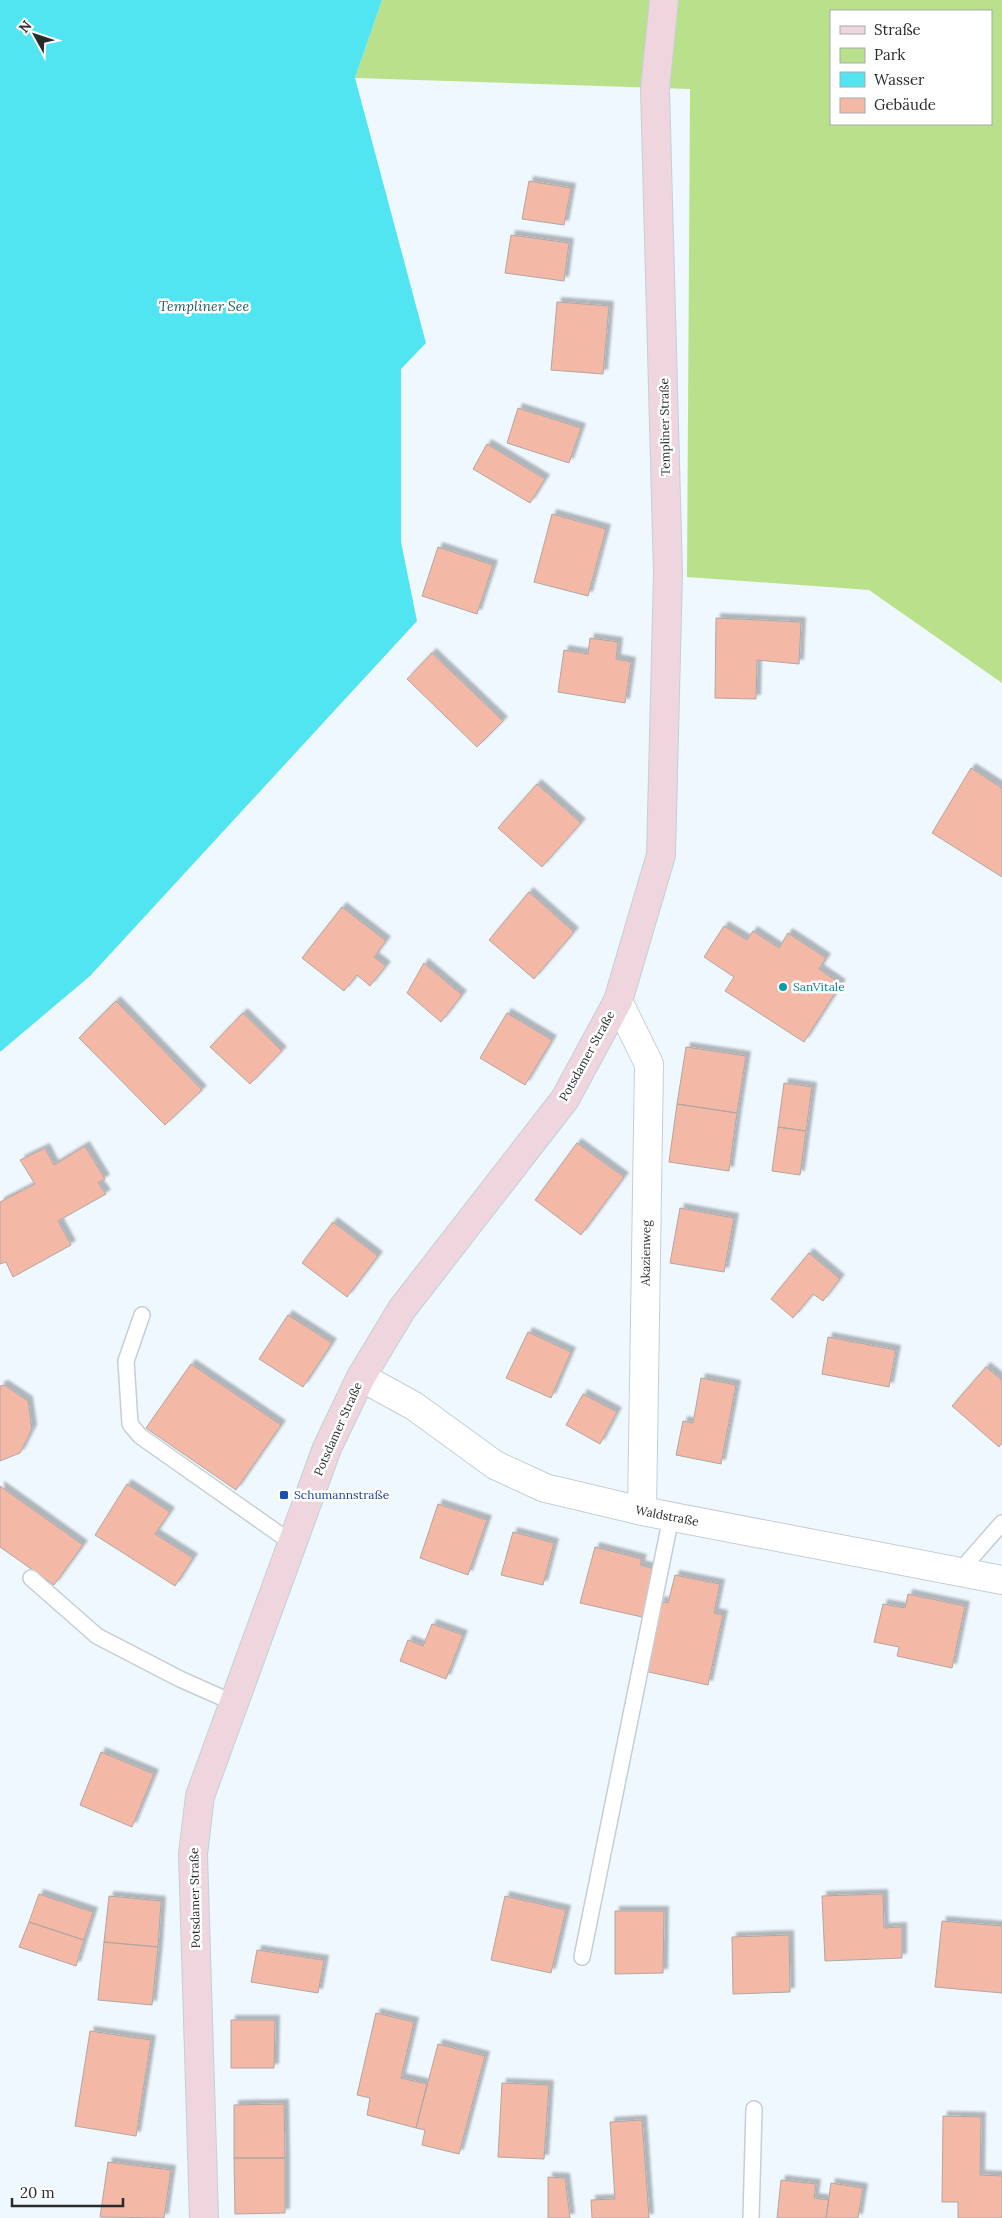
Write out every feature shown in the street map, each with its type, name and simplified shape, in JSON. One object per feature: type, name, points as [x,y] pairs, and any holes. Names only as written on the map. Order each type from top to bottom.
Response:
[{"type":"street","name":"Templiner Straße","points":[[662,855],[668,574],[655,89],[664,0]]},
{"type":"street","name":"Potsdamer Straße","points":[[204,2218],[193,1854],[200,1796],[327,1448],[361,1377],[402,1309],[565,1099],[618,1001],[662,855]]},
{"type":"street","name":"Akazienweg","points":[[618,1001],[649,1064],[642,1511]]},
{"type":"street","name":"Waldstraße","points":[[361,1377],[414,1406],[496,1465],[545,1488],[671,1517],[1002,1580]]},
{"type":"lane","points":[[142,1315],[126,1362],[130,1424],[140,1436],[292,1543]]},
{"type":"lane","points":[[582,1957],[671,1517]]},
{"type":"lane","points":[[960,1572],[1002,1523]]},
{"type":"lane","points":[[31,1578],[97,1636],[234,1703]]},
{"type":"lane","points":[[751,2218],[754,2109]]},
{"type":"green space","points":[[382,0],[1002,0],[1002,683],[869,590],[687,577],[690,89],[355,78]]},
{"type":"water","name":"Templiner See","points":[[0,0],[382,0],[355,78],[426,343],[401,369],[401,542],[417,621],[90,976],[0,1052]]},
{"type":"building","points":[[529,181],[571,188],[564,225],[522,219]]},
{"type":"building","points":[[511,235],[569,243],[564,281],[505,273]]},
{"type":"building","points":[[557,302],[609,306],[603,374],[551,370]]},
{"type":"building","points":[[518,408],[581,428],[569,463],[507,443]]},
{"type":"building","points":[[487,444],[545,479],[530,503],[473,469]]},
{"type":"building","points":[[552,514],[606,529],[588,596],[534,582]]},
{"type":"building","points":[[438,547],[493,565],[477,614],[422,596]]},
{"type":"building","points":[[716,618],[801,622],[799,664],[757,660],[756,699],[715,698]]},
{"type":"building","points":[[590,638],[618,642],[616,659],[631,662],[625,703],[558,692],[564,650],[588,654]]},
{"type":"building","points":[[432,653],[503,721],[477,747],[407,679]]},
{"type":"building","points":[[971,768],[1002,788],[1002,877],[932,833]]},
{"type":"building","points":[[537,784],[581,823],[542,867],[498,828]]},
{"type":"building","points":[[529,892],[574,932],[534,979],[489,940]]},
{"type":"building","points":[[342,907],[386,941],[374,957],[386,966],[370,986],[357,975],[344,991],[302,958]]},
{"type":"building","name":"SanVitale","points":[[724,926],[747,940],[753,931],[779,948],[788,933],[826,958],[819,969],[841,984],[804,1042],[725,991],[734,977],[704,957]]},
{"type":"building","points":[[424,963],[462,995],[441,1022],[407,993]]},
{"type":"building","points":[[116,1001],[202,1090],[165,1125],[79,1038]]},
{"type":"building","points":[[243,1013],[282,1051],[250,1084],[210,1047]]},
{"type":"building","points":[[507,1013],[552,1040],[525,1085],[480,1058]]},
{"type":"building","points":[[686,1047],[746,1056],[737,1113],[677,1104]]},
{"type":"building","points":[[784,1083],[812,1087],[806,1131],[778,1127]]},
{"type":"building","points":[[677,1104],[737,1113],[729,1171],[669,1162]]},
{"type":"building","points":[[778,1127],[806,1131],[800,1175],[772,1171]]},
{"type":"building","points":[[577,1143],[624,1177],[581,1235],[535,1200]]},
{"type":"building","points":[[85,1146],[105,1179],[98,1183],[106,1194],[58,1221],[71,1245],[13,1277],[6,1262],[0,1264],[0,1202],[35,1184],[20,1160],[45,1148],[54,1165]]},
{"type":"building","points":[[680,1208],[734,1218],[724,1272],[670,1263]]},
{"type":"building","points":[[333,1222],[378,1256],[347,1297],[302,1263]]},
{"type":"building","points":[[809,1253],[840,1279],[823,1301],[813,1294],[793,1318],[771,1299]]},
{"type":"building","points":[[288,1315],[332,1343],[303,1387],[259,1359]]},
{"type":"building","points":[[528,1332],[571,1352],[551,1398],[506,1378]]},
{"type":"building","points":[[828,1337],[896,1350],[889,1387],[822,1374]]},
{"type":"building","points":[[191,1364],[281,1425],[236,1490],[146,1428]]},
{"type":"building","points":[[986,1367],[1002,1380],[1002,1443],[999,1447],[952,1406]]},
{"type":"building","points":[[701,1378],[736,1385],[721,1464],[676,1455],[683,1421],[693,1423]]},
{"type":"building","points":[[4,1385],[28,1401],[32,1429],[20,1453],[0,1461],[0,1386]]},
{"type":"building","points":[[583,1394],[617,1412],[600,1444],[566,1425]]},
{"type":"building","points":[[127,1484],[170,1512],[155,1534],[193,1558],[175,1586],[95,1535]]},
{"type":"building","points":[[0,1486],[83,1545],[54,1585],[0,1547]]},
{"type":"building","points":[[438,1504],[487,1520],[468,1575],[420,1558]]},
{"type":"building","points":[[513,1532],[554,1543],[543,1585],[501,1575]]},
{"type":"building","points":[[595,1547],[642,1559],[640,1565],[655,1569],[642,1617],[580,1603]]},
{"type":"building","points":[[675,1575],[720,1584],[714,1613],[723,1615],[708,1685],[644,1671],[660,1601],[668,1603]]},
{"type":"building","points":[[908,1594],[965,1606],[952,1668],[897,1656],[899,1647],[874,1642],[883,1604],[905,1608]]},
{"type":"building","points":[[432,1624],[463,1635],[446,1679],[400,1661],[408,1640],[423,1646]]},
{"type":"building","points":[[101,1752],[154,1774],[132,1827],[80,1805]]},
{"type":"building","points":[[39,1894],[93,1912],[84,1940],[29,1922]]},
{"type":"building","points":[[883,1894],[884,1928],[902,1927],[902,1958],[825,1961],[822,1896]]},
{"type":"building","points":[[109,1896],[161,1901],[158,1947],[104,1942]]},
{"type":"building","points":[[505,1896],[566,1910],[551,1973],[491,1960]]},
{"type":"building","points":[[615,1911],[664,1911],[663,1973],[615,1974]]},
{"type":"building","points":[[942,1921],[1002,1926],[1002,1993],[935,1987]]},
{"type":"building","points":[[29,1922],[84,1940],[76,1966],[19,1947]]},
{"type":"building","points":[[789,1935],[790,1992],[733,1994],[732,1937]]},
{"type":"building","points":[[104,1942],[158,1947],[152,2005],[98,2000]]},
{"type":"building","points":[[257,1950],[324,1960],[318,1993],[251,1982]]},
{"type":"building","points":[[376,2013],[414,2022],[401,2078],[427,2084],[416,2128],[367,2115],[370,2098],[357,2095]]},
{"type":"building","points":[[231,2020],[275,2020],[274,2068],[231,2068]]},
{"type":"building","points":[[90,2031],[151,2040],[136,2136],[75,2126]]},
{"type":"building","points":[[438,2044],[485,2056],[459,2154],[422,2145],[425,2130],[416,2128]]},
{"type":"building","points":[[502,2083],[549,2085],[544,2159],[498,2157]]},
{"type":"building","points":[[284,2104],[285,2158],[234,2158],[234,2105]]},
{"type":"building","points":[[943,2116],[981,2117],[980,2175],[1002,2176],[1002,2218],[958,2218],[958,2202],[942,2202]]},
{"type":"building","points":[[642,2120],[649,2218],[592,2218],[591,2200],[615,2199],[610,2122]]},
{"type":"building","points":[[234,2158],[285,2158],[285,2213],[235,2214]]},
{"type":"building","points":[[108,2162],[171,2170],[164,2218],[100,2217]]},
{"type":"building","points":[[548,2177],[565,2178],[570,2218],[548,2218]]},
{"type":"building","points":[[781,2180],[816,2184],[814,2198],[829,2200],[826,2218],[777,2218]]},
{"type":"building","points":[[831,2183],[863,2188],[858,2218],[826,2218]]},
{"type":"place","name":"SanVitale","points":[[783,987]]},
{"type":"place","name":"Schumannstraße","points":[[284,1495]]}]
